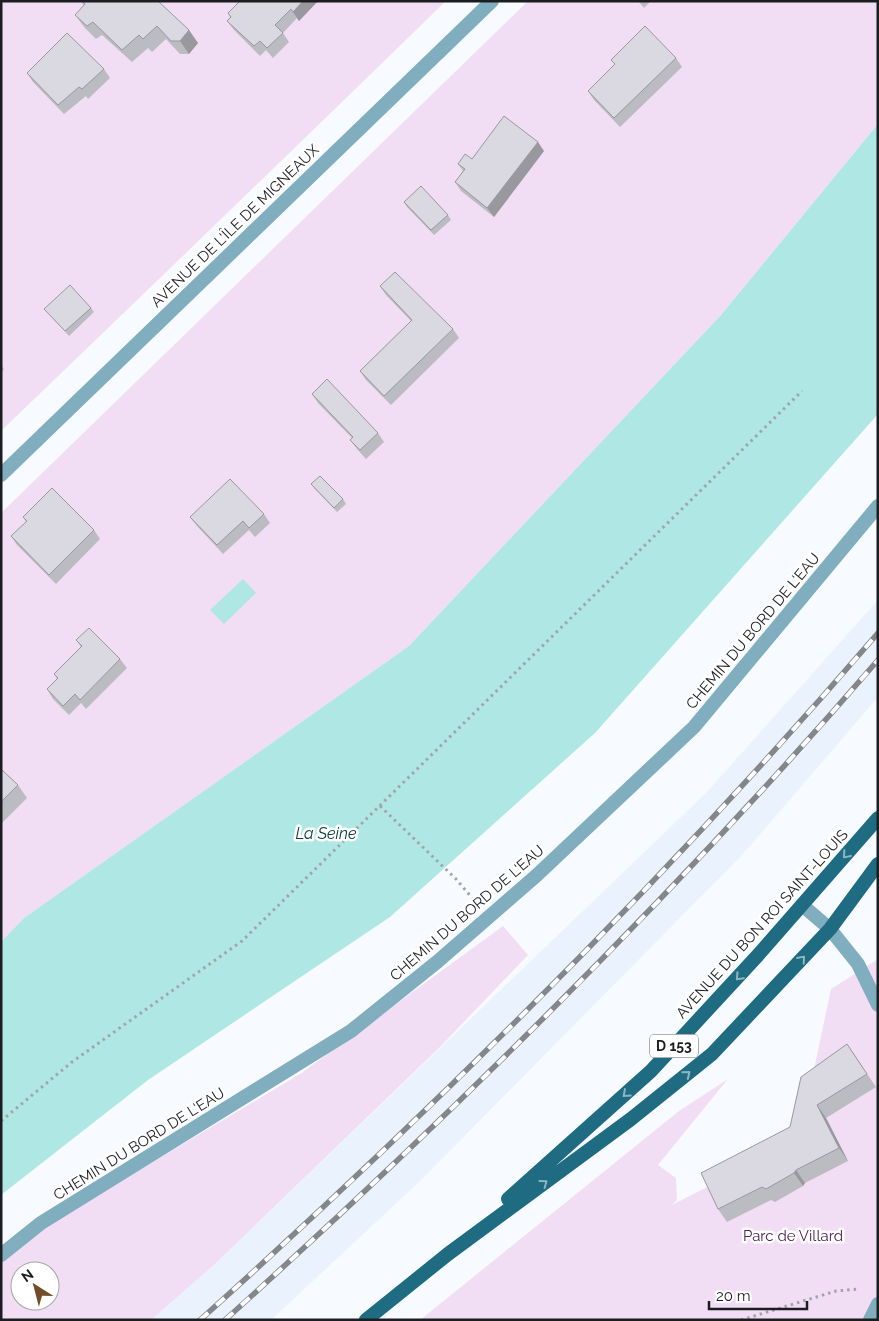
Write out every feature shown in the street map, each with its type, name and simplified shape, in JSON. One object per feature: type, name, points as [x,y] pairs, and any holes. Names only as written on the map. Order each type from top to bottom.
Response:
[{"type":"main road","name":"AVENUE DU BON ROI SAINT-LOUIS","points":[[448,1254],[650,1071],[802,905],[878,818]]},
{"type":"main road","name":"AVENUE DU BON ROI SAINT-LOUIS","points":[[366,1320],[448,1254],[631,1119],[712,1054],[830,929],[878,864]]},
{"type":"street","name":"AVENUE DE L'ÎLE DE MIGNEAUX","points":[[1,474],[492,1]]},
{"type":"street","name":"CHEMIN DU BORD DE L'EAU","points":[[1,1255],[42,1223],[351,1031],[444,956],[537,875],[694,727],[878,506]]},
{"type":"street","points":[[802,905],[830,929],[858,964],[878,1005]]},
{"type":"street","points":[[870,1320],[878,1304]]},
{"type":"path","points":[[1,1121],[72,1062],[242,941],[802,391]]},
{"type":"path","points":[[380,806],[456,879]]},
{"type":"path","points":[[740,1320],[836,1291],[869,1288]]},
{"type":"shaded area","points":[[878,600],[878,697],[743,854],[419,1182],[271,1320],[151,1320],[216,1263],[707,792]]},
{"type":"green space","points":[[1,1],[446,1],[1,431],[1,373],[4,369],[1,366]]},
{"type":"green space","points":[[528,1],[638,1],[644,8],[651,1],[878,1],[878,124],[721,315],[409,646],[24,918],[1,942],[1,513]]},
{"type":"green space","points":[[503,926],[528,955],[439,1048],[216,1263],[151,1320],[1,1320],[1,1262],[44,1227],[300,1074]]},
{"type":"green space","name":"Parc de Villard","points":[[878,959],[878,1320],[420,1320],[679,1111],[728,1079],[658,1165],[676,1178],[677,1200],[672,1205],[799,1140],[831,989]]},
{"type":"water","name":"La Seine","points":[[878,124],[878,414],[595,733],[390,917],[148,1080],[1,1195],[1,942],[24,918],[409,646],[721,315]]},
{"type":"water","points":[[243,579],[256,593],[224,624],[210,610]]},
{"type":"building","points":[[83,1],[158,1],[189,30],[180,41],[171,41],[157,26],[143,39],[139,35],[122,50],[93,22],[87,26],[75,15],[85,4]]},
{"type":"building","points":[[240,1],[303,1],[293,12],[291,9],[275,25],[283,33],[267,48],[260,41],[254,46],[227,21],[231,17],[228,13]]},
{"type":"building","points":[[645,26],[676,58],[614,118],[588,91],[615,64],[611,60]]},
{"type":"building","points":[[67,33],[104,69],[82,89],[79,87],[58,105],[27,73]]},
{"type":"building","points":[[504,116],[538,142],[487,208],[455,182],[465,169],[458,164],[465,154],[472,159]]},
{"type":"building","points":[[421,186],[448,215],[431,230],[404,202]]},
{"type":"building","points":[[395,272],[453,329],[384,396],[360,371],[412,320],[380,286]]},
{"type":"building","points":[[70,285],[91,308],[65,331],[44,309]]},
{"type":"building","points":[[327,379],[378,433],[360,450],[350,440],[353,437],[312,394]]},
{"type":"building","points":[[320,476],[343,499],[334,508],[311,484]]},
{"type":"building","points":[[230,479],[264,514],[249,528],[243,521],[217,545],[190,517]]},
{"type":"building","points":[[52,488],[94,530],[49,575],[11,536],[27,521],[23,517]]},
{"type":"building","points":[[89,628],[120,659],[80,700],[75,694],[63,706],[47,689],[58,678],[54,674],[82,646],[76,640]]},
{"type":"building","points":[[1,769],[18,785],[1,802]]},
{"type":"building","points":[[847,1044],[867,1074],[817,1105],[839,1148],[796,1170],[766,1189],[762,1187],[718,1209],[701,1173],[790,1127],[801,1077]]},
{"type":"railway","points":[[200,1320],[377,1156],[550,987],[717,813],[878,633]]},
{"type":"railway","points":[[225,1320],[396,1162],[562,1000],[723,833],[878,660]]}]
